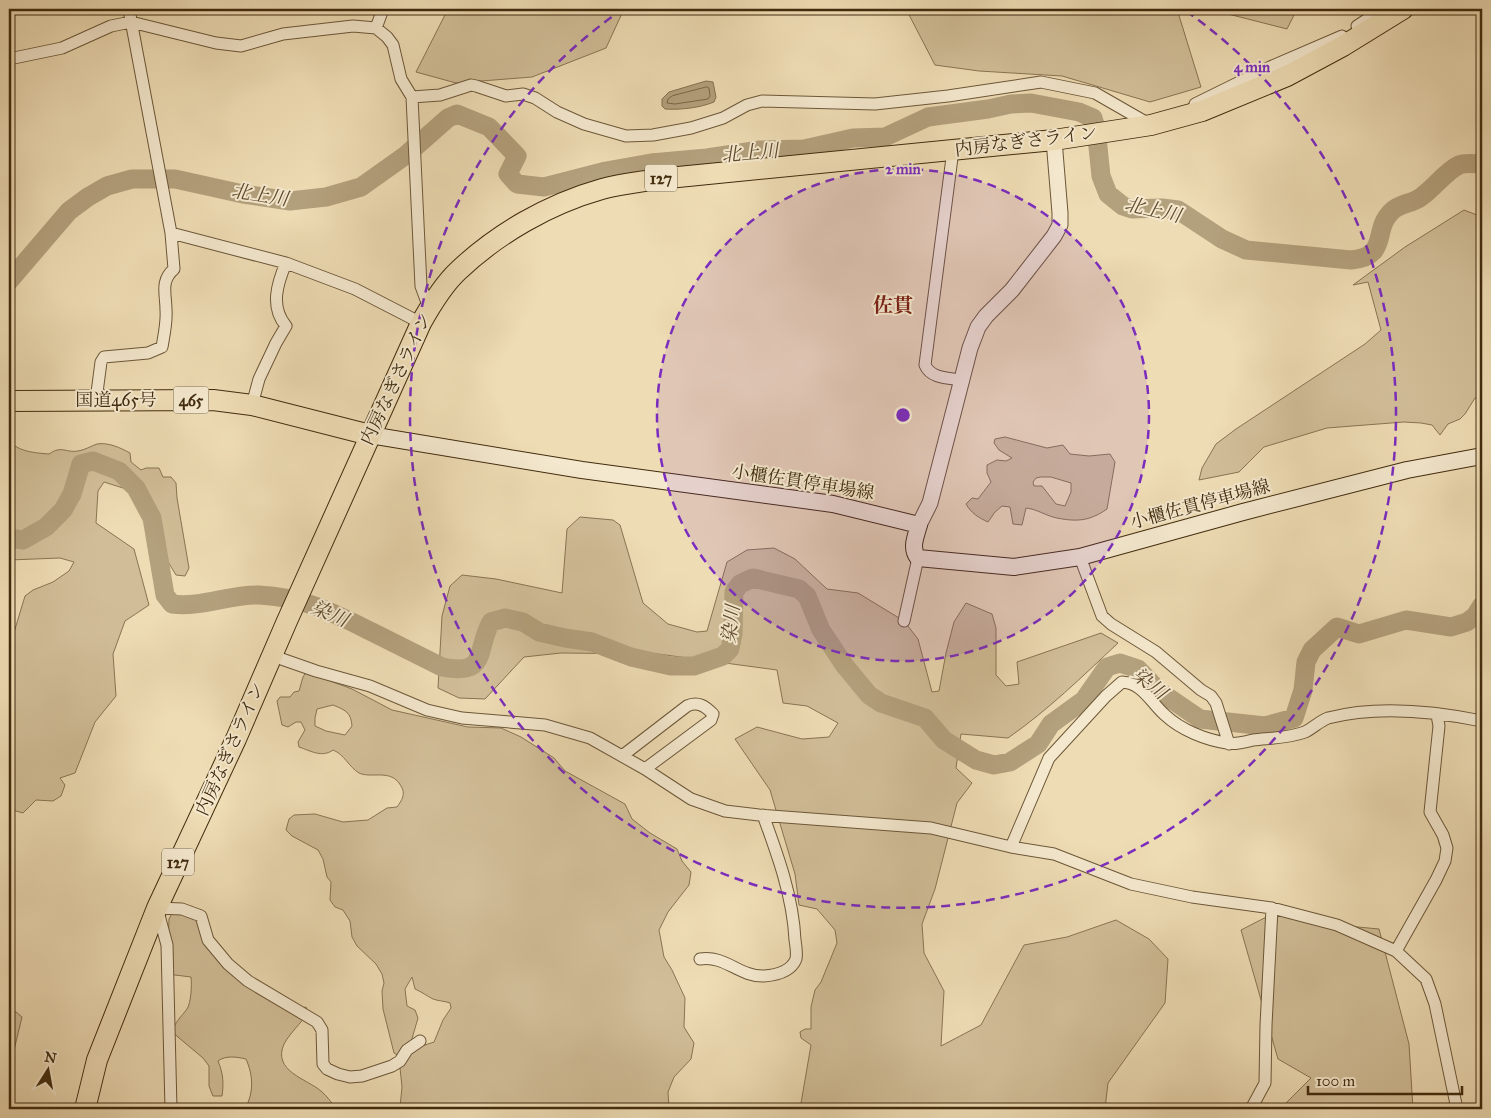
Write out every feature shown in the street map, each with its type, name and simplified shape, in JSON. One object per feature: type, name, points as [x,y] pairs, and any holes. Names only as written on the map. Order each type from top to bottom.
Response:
[{"type":"highway","name":"内房なぎさライン","points":[[85,1109],[98,1060],[157,908],[236,738],[299,593],[425,315],[457,272],[507,232],[559,203],[604,188],[658,179],[1054,140],[1151,125],[1182,117],[1202,111],[1287,76],[1343,46],[1403,9]]},
{"type":"highway","name":"国道465号","points":[[9,401],[213,400],[252,405],[370,435]]},
{"type":"main road","name":"小櫃佐貫停車場線","points":[[370,435],[582,470],[833,504],[919,525]]},
{"type":"main road","name":"小櫃佐貫停車場線","points":[[918,558],[1014,567],[1080,557],[1243,512],[1397,473],[1482,456]]},
{"type":"main road","points":[[918,558],[915,553],[914,540],[919,525]]},
{"type":"street","points":[[96,400],[101,362],[104,357],[148,353],[162,346],[166,310],[164,283],[170,272],[174,269],[171,233],[130,9]]},
{"type":"street","points":[[376,28],[383,9]]},
{"type":"street","points":[[1182,117],[1187,108],[1270,67],[1339,38],[1384,9]]},
{"type":"street","points":[[9,58],[62,48],[111,26],[132,22],[216,43],[241,46],[283,34],[353,26],[376,28],[394,45],[401,79],[412,97],[421,286],[425,315],[286,263],[171,233]]},
{"type":"street","points":[[412,97],[440,95],[471,85],[506,96],[523,94],[535,98],[557,112],[584,124],[626,136],[653,135],[691,128],[723,118],[747,105],[762,101],[875,104],[948,96],[1041,82],[1095,94],[1151,125]]},
{"type":"street","points":[[919,525],[930,503],[970,348],[978,327],[986,316],[1012,290],[1054,236],[1060,225],[1054,140]]},
{"type":"street","points":[[953,150],[925,365],[927,370],[940,377],[962,380]]},
{"type":"street","points":[[252,405],[259,379],[286,326],[279,318],[276,302],[279,279],[286,263]]},
{"type":"street","points":[[1080,557],[1102,616],[1111,624],[1156,652],[1201,690],[1211,696],[1216,702],[1228,741]]},
{"type":"street","points":[[904,621],[918,558]]},
{"type":"street","points":[[272,656],[370,686],[427,710],[462,718],[545,725],[590,738],[645,769],[691,799],[725,811],[931,828],[1011,847],[1054,854],[1132,884],[1192,898],[1272,908],[1337,925],[1396,951],[1426,979],[1435,1004],[1457,1109]]},
{"type":"street","points":[[1011,847],[1049,758],[1106,696],[1122,682],[1130,682],[1137,686],[1166,716],[1181,726],[1203,736],[1228,741],[1288,738],[1307,731],[1326,719],[1354,714],[1407,710],[1464,717],[1482,722]]},
{"type":"street","points":[[622,756],[687,706],[694,703],[700,704],[713,714],[712,720],[645,769]]},
{"type":"street","points":[[1396,951],[1436,880],[1445,861],[1448,848],[1430,812],[1438,726],[1437,715]]},
{"type":"street","points":[[700,959],[718,959],[748,974],[763,976],[780,974],[791,968],[796,958],[792,910],[787,888],[763,815]]},
{"type":"street","points":[[171,1109],[167,946],[157,908],[182,909],[201,916],[208,940],[228,964],[248,981],[317,1022],[322,1030],[323,1064],[327,1069],[338,1074],[350,1076],[362,1076],[380,1072],[400,1061],[407,1050],[420,1041]]},
{"type":"street","points":[[1251,1109],[1265,1083],[1272,908]]},
{"type":"shaded area","points":[[448,9],[624,9],[606,48],[532,77],[456,83],[416,72]]},
{"type":"shaded area","points":[[906,9],[1177,9],[1201,87],[1150,102],[1062,76],[979,71],[935,65]]},
{"type":"shaded area","points":[[1211,9],[1297,9],[1287,29]]},
{"type":"shaded area","points":[[1464,210],[1482,217],[1482,400],[1481,398],[1475,398],[1465,414],[1460,419],[1448,424],[1440,435],[1432,425],[1421,423],[1404,422],[1327,428],[1264,447],[1239,472],[1199,480],[1202,468],[1216,444],[1365,344],[1381,330],[1368,282],[1353,285],[1405,247]]},
{"type":"shaded area","points":[[1005,437],[1047,448],[1063,445],[1070,454],[1089,456],[1110,454],[1115,462],[1107,509],[1083,520],[1071,520],[1049,516],[1026,508],[1022,525],[1013,524],[1010,507],[1002,506],[988,522],[978,517],[966,504],[972,498],[978,499],[991,482],[987,473],[987,465],[997,460],[1006,461],[1012,458],[999,450],[994,443],[995,439]],"holes":[[[1051,477],[1071,483],[1071,492],[1065,506],[1056,504],[1042,486],[1034,486],[1033,482],[1036,478]]]},
{"type":"shaded area","points":[[9,438],[12,443],[21,449],[49,454],[57,450],[78,451],[97,444],[110,445],[130,453],[131,462],[141,470],[159,468],[163,477],[171,477],[176,483],[189,568],[185,576],[176,575],[136,498],[123,488],[104,482],[98,491],[96,523],[134,549],[149,605],[125,621],[113,654],[116,696],[95,722],[75,773],[60,778],[65,785],[61,796],[53,801],[36,800],[23,813],[9,809],[9,649],[25,596],[33,590],[53,582],[69,571],[74,562],[60,558],[9,560]]},
{"type":"shaded area","points":[[580,517],[613,520],[620,525],[643,603],[668,624],[697,632],[707,631],[727,562],[747,550],[774,548],[795,559],[827,589],[858,593],[904,621],[918,639],[932,692],[939,691],[954,622],[966,603],[992,614],[996,628],[996,675],[1006,686],[1019,684],[1017,662],[1101,633],[1118,643],[1051,705],[1008,738],[961,734],[956,768],[972,783],[957,803],[935,889],[922,924],[924,953],[944,991],[941,1046],[981,1025],[1024,945],[1067,937],[1116,920],[1149,939],[1168,959],[1165,1003],[1108,1083],[1105,1109],[800,1109],[811,1045],[801,1038],[800,1032],[805,1029],[811,1029],[811,1007],[815,990],[821,982],[837,943],[835,930],[817,909],[799,905],[795,874],[770,790],[735,739],[757,727],[802,739],[829,737],[838,723],[807,706],[783,703],[777,670],[658,654],[561,653],[524,657],[485,699],[459,698],[438,688],[442,616],[450,586],[462,575],[496,579],[562,593],[567,529]]},
{"type":"shaded area","points":[[306,672],[352,689],[392,710],[468,727],[501,728],[521,737],[554,758],[565,771],[625,804],[632,819],[650,833],[677,849],[682,861],[691,872],[689,885],[668,912],[659,930],[664,957],[685,998],[684,1027],[694,1043],[691,1059],[674,1077],[668,1092],[669,1109],[402,1109],[400,1107],[402,1087],[400,1068],[404,1060],[416,1048],[434,1042],[443,1020],[451,1008],[450,1003],[433,999],[415,989],[412,977],[405,989],[407,1006],[415,1010],[418,1018],[411,1042],[399,1056],[394,1053],[383,1009],[382,991],[384,983],[382,974],[376,964],[357,946],[352,937],[350,921],[343,910],[335,907],[330,900],[331,882],[327,877],[323,859],[318,850],[292,836],[286,830],[289,819],[294,815],[315,814],[343,822],[368,820],[387,808],[397,807],[402,799],[403,792],[401,786],[392,777],[359,773],[340,754],[333,750],[321,754],[299,747],[298,742],[305,730],[301,722],[296,722],[288,727],[282,725],[277,701],[280,697],[290,697],[294,692],[299,691]],"holes":[[[333,705],[344,710],[349,715],[352,726],[345,735],[326,731],[315,726],[317,709]]]},
{"type":"shaded area","points":[[194,911],[209,943],[229,967],[302,1008],[306,1007],[308,1013],[284,1044],[283,1061],[293,1073],[323,1093],[336,1109],[247,1109],[252,1083],[250,1071],[246,1059],[235,1057],[228,1057],[218,1061],[223,1078],[222,1096],[213,1096],[209,1086],[209,1066],[203,1058],[172,1032],[176,1022],[187,1009],[191,994],[191,977],[167,974],[169,919],[173,912]]},
{"type":"shaded area","points":[[1278,911],[1337,925],[1379,929],[1409,1044],[1413,1109],[1280,1109],[1311,1078],[1278,1059],[1241,930]]},
{"type":"shaded area","points":[[9,1006],[22,1017],[9,1071]]},
{"type":"water","points":[[706,81],[713,82],[716,97],[714,102],[684,109],[665,109],[662,106],[662,99],[669,92]]},
{"type":"waterway","name":"北上川","points":[[9,281],[69,211],[107,186],[132,179],[175,179],[243,194],[290,201],[326,197],[361,187],[406,155],[448,118],[457,114],[489,127],[517,156],[508,174],[517,184],[544,187],[606,171],[651,163],[707,158],[760,150],[804,149],[853,138],[885,137],[928,117],[1011,104],[1031,103],[1079,112],[1093,118],[1096,128],[1101,176],[1108,194],[1123,206],[1132,209],[1162,208],[1178,210],[1222,239],[1246,250],[1351,260],[1363,258],[1376,248],[1385,219],[1394,209],[1421,197],[1449,171],[1459,165],[1468,163],[1482,164]]},
{"type":"waterway","name":"染川","points":[[9,538],[23,540],[46,527],[63,510],[72,494],[81,464],[93,461],[119,471],[136,488],[152,518],[165,595],[172,604],[205,603],[248,595],[275,596],[290,599],[330,612],[442,667],[457,669],[467,668],[474,664],[478,659],[491,622],[505,618],[523,622],[539,632],[592,642],[631,657],[671,666],[694,666],[723,656],[730,649],[733,634],[734,592],[740,584],[753,578],[799,589],[807,596],[821,630],[845,666],[869,695],[881,703],[925,718],[944,740],[976,760],[994,765],[1010,762],[1038,744],[1051,724],[1084,700],[1107,667],[1120,663],[1138,669],[1159,691],[1200,719],[1265,726],[1294,718],[1303,690],[1306,662],[1312,650],[1337,627],[1359,634],[1406,620],[1451,627],[1467,622],[1475,616],[1482,605]]},
{"type":"district","name":"佐貫","points":[[893,305]]}]
